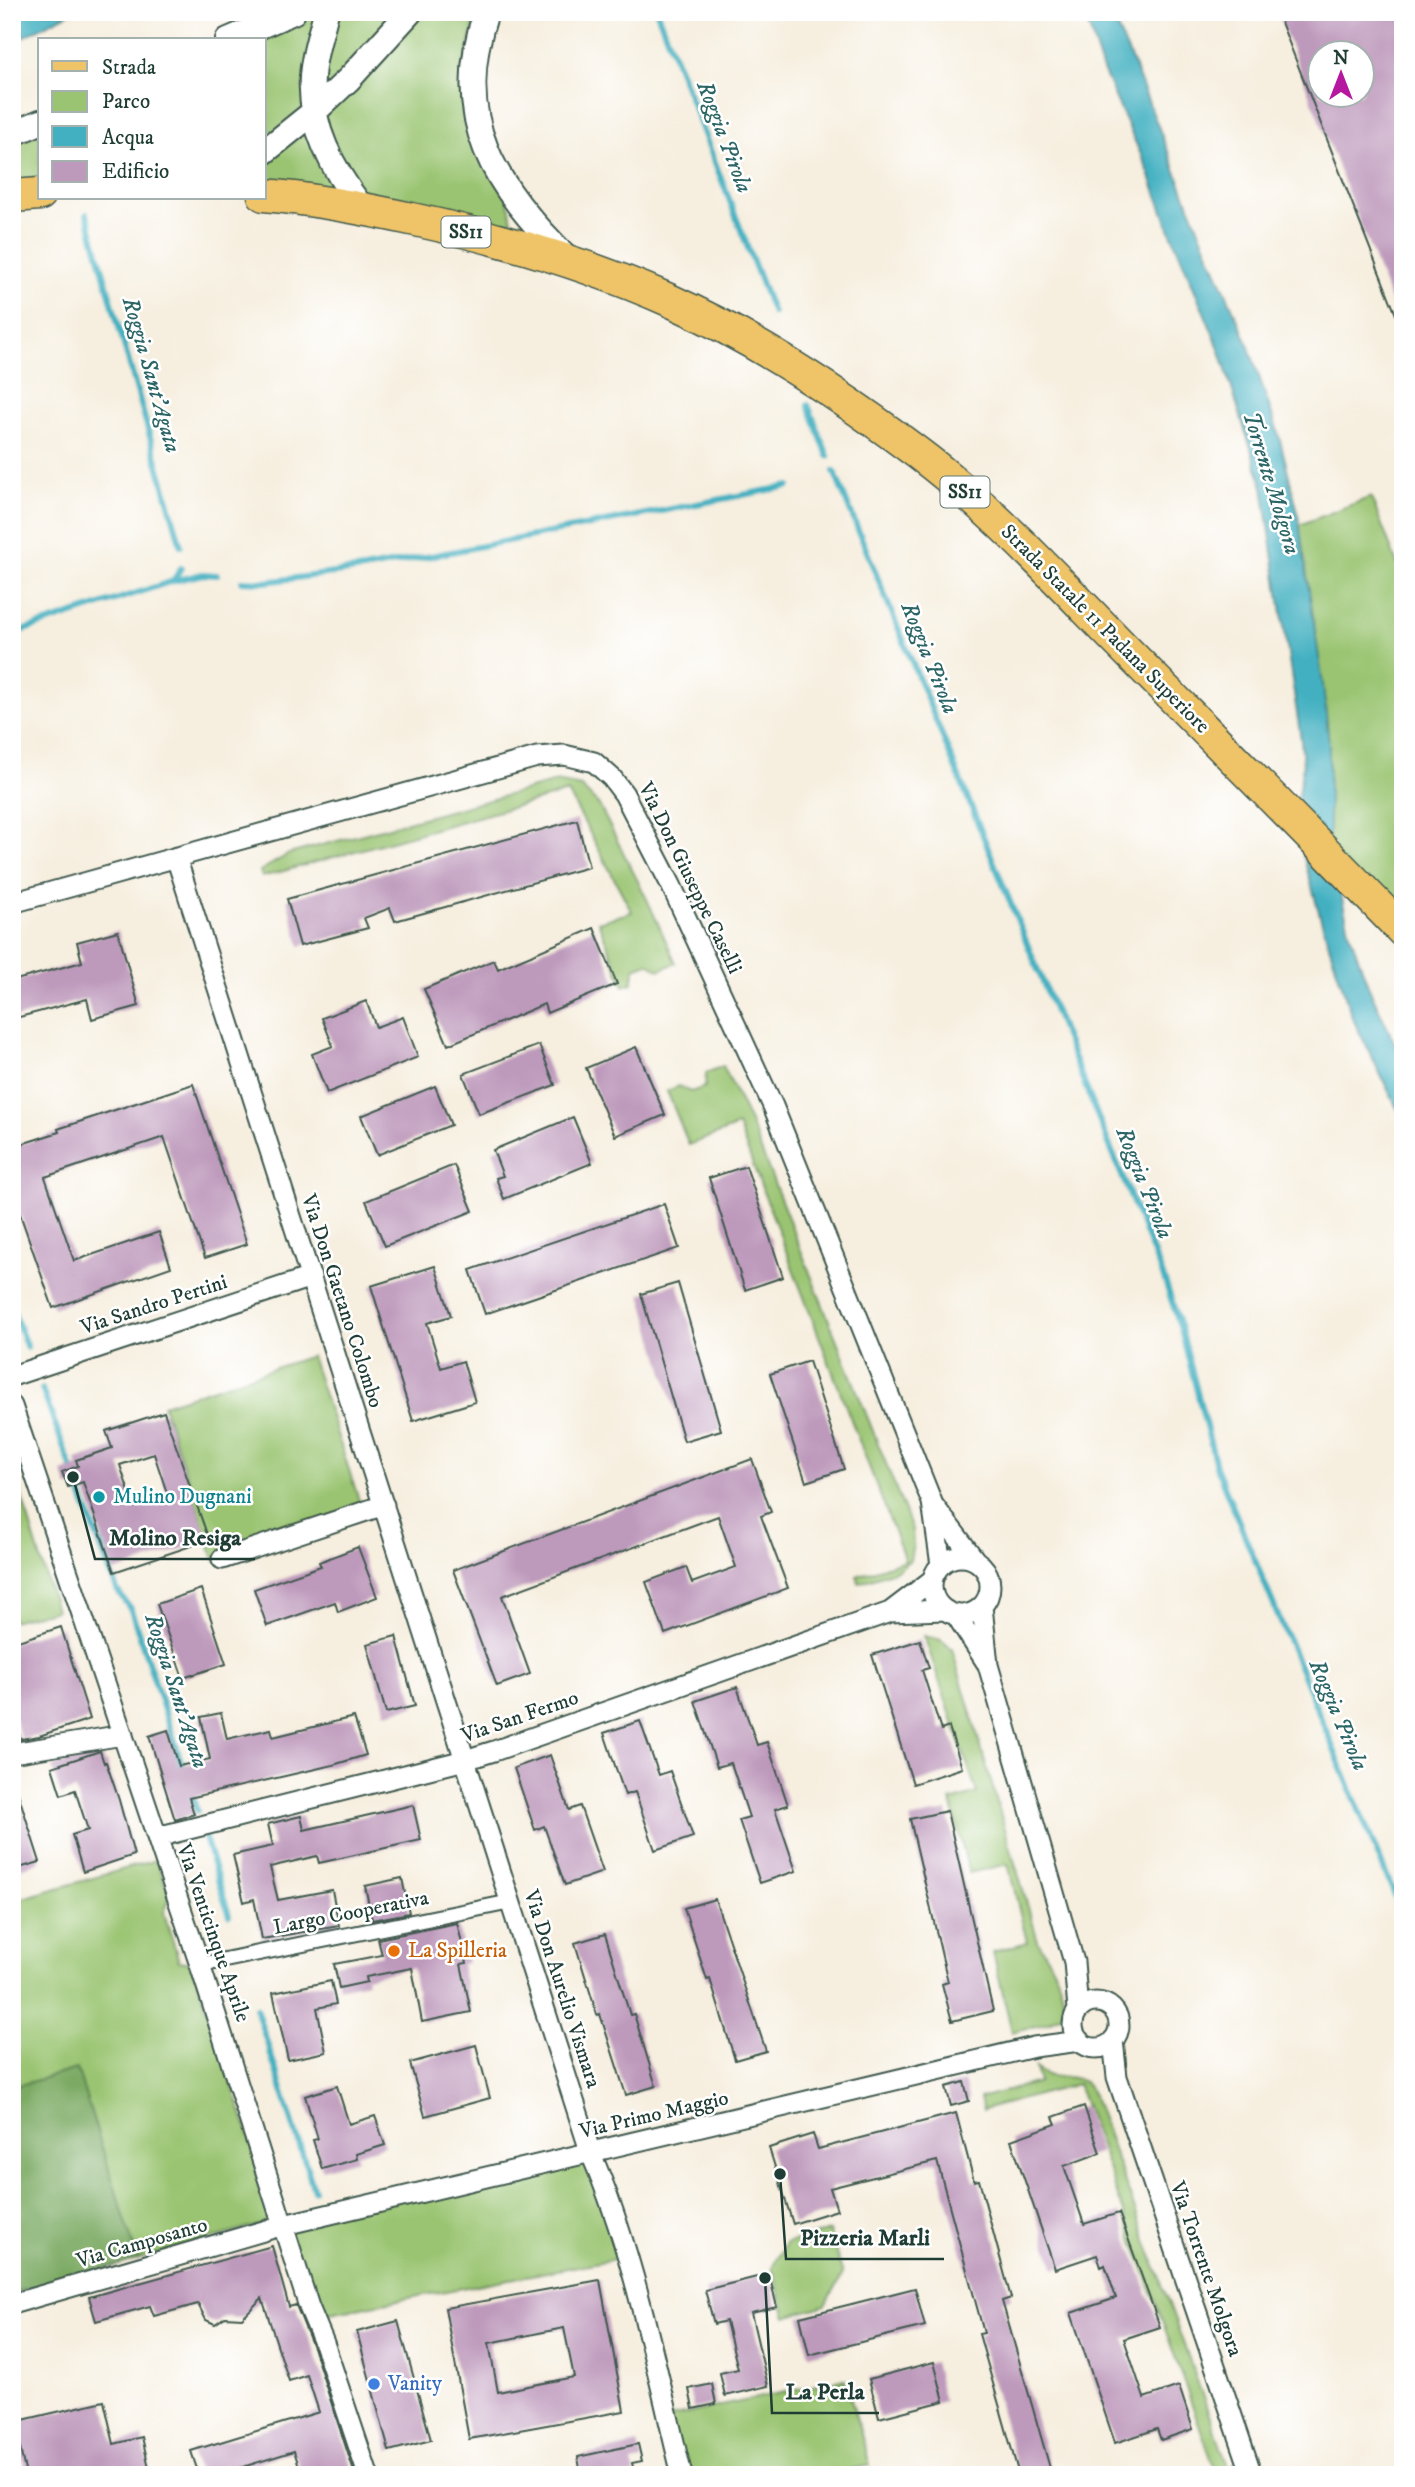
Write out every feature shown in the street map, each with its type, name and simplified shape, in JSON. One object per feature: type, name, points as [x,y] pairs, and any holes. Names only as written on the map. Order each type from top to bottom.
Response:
[{"type":"main road","points":[[12,196],[38,194]]},
{"type":"main road","name":"Strada Statale 11 Padana Superiore","points":[[266,194],[362,208],[490,237],[569,261],[671,301],[723,326],[829,391],[952,480],[1014,538],[1403,931]]},
{"type":"street","points":[[233,38],[293,12]]},
{"type":"street","points":[[326,12],[312,80],[317,123],[331,161],[362,208]]},
{"type":"street","points":[[266,150],[349,79],[410,12]]},
{"type":"street","points":[[486,12],[478,38],[474,81],[475,112],[482,142],[498,177],[542,234],[569,261]]},
{"type":"street","points":[[12,134],[38,123]]},
{"type":"street","name":"Via Don Giuseppe Caselli","points":[[12,902],[549,755],[583,758],[604,770],[622,790],[671,885],[773,1106],[932,1502],[975,1560]]},
{"type":"street","name":"Via Don Gaetano Colombo","points":[[176,857],[465,1760]]},
{"type":"street","name":"Via Sandro Pertini","points":[[12,1376],[310,1277]]},
{"type":"street","name":"Via Venticinque Aprile","points":[[12,1406],[200,1965],[309,2307],[324,2343],[368,2475]]},
{"type":"street","name":"Via Don Giuseppe Caselli","points":[[932,1502],[936,1572]]},
{"type":"street","points":[[222,1559],[384,1505]]},
{"type":"street","points":[[890,1612],[936,1572],[960,1556],[975,1560]]},
{"type":"street","name":"Via Torrente Molgora","points":[[975,1560],[987,1572],[990,1581],[990,1591],[982,1606],[988,1665],[1074,1962],[1076,2014],[1073,2028],[1097,2043],[1117,2077],[1252,2475]]},
{"type":"street","name":"Via Torrente Molgora","points":[[936,1572],[933,1594],[950,1612],[988,1665]]},
{"type":"street","points":[[890,1612],[950,1612],[965,1615],[982,1606]]},
{"type":"street","name":"Via San Fermo","points":[[156,1837],[465,1760],[890,1612]]},
{"type":"street","points":[[12,1753],[123,1735]]},
{"type":"street","name":"Via Don Aurelio Vismara","points":[[465,1760],[591,2154],[602,2179],[627,2257],[682,2475]]},
{"type":"street","name":"Largo Cooperativa","points":[[200,1965],[511,1902]]},
{"type":"street","name":"Via Torrente Molgora","points":[[1074,1962],[1100,2002],[1114,2011],[1118,2018],[1119,2026],[1097,2043]]},
{"type":"street","points":[[1076,2014],[1085,2005],[1100,2002]]},
{"type":"street","name":"Via Primo Maggio","points":[[1034,2047],[1076,2014]]},
{"type":"street","name":"Via Primo Maggio","points":[[284,2225],[1034,2047],[1097,2043]]},
{"type":"street","name":"Via Camposanto","points":[[12,2304],[284,2225]]},
{"type":"green space","points":[[316,12],[477,12],[465,64],[512,222],[499,225],[266,181],[266,38],[257,38]]},
{"type":"green space","points":[[38,133],[38,182],[12,185],[12,145]]},
{"type":"green space","points":[[1371,497],[1403,579],[1403,930],[1320,845],[1284,531]]},
{"type":"green space","points":[[556,782],[581,787],[599,805],[676,963],[660,970],[648,963],[635,968],[632,983],[624,986],[598,922],[632,912],[568,792],[262,877],[260,871],[289,854]]},
{"type":"green space","points":[[723,1066],[749,1120],[912,1529],[910,1560],[897,1570],[859,1583],[857,1576],[905,1560],[738,1126],[689,1145],[667,1091],[679,1086],[691,1092],[705,1087],[706,1073]]},
{"type":"green space","points":[[311,1356],[363,1512],[215,1561],[163,1405]]},
{"type":"green space","points":[[12,1464],[56,1610],[12,1621]]},
{"type":"green space","points":[[924,1636],[941,1640],[952,1649],[1038,1941],[1061,1988],[1061,2016],[1050,2022],[1012,2032],[993,1952],[1027,1942],[1008,1864],[969,1873],[951,1801],[977,1793]]},
{"type":"green space","points":[[156,1860],[170,1897],[164,1913],[179,1961],[191,1963],[278,2220],[12,2295],[12,1901]]},
{"type":"green space","points":[[1036,2068],[1051,2076],[1081,2080],[1093,2094],[1229,2469],[1228,2475],[1217,2475],[1078,2084],[983,2110],[980,2098],[1039,2082]]},
{"type":"green space","points":[[77,2069],[138,2260],[12,2292],[12,2087]]},
{"type":"green space","points":[[589,2155],[626,2257],[314,2316],[285,2225]]},
{"type":"green space","points":[[829,2231],[843,2274],[826,2305],[786,2317],[772,2267],[786,2243]]},
{"type":"green space","points":[[845,2379],[870,2465],[826,2475],[682,2475],[666,2418]]},
{"type":"water","points":[[12,12],[71,12],[12,43]]},
{"type":"water","name":"Torrente Molgora","points":[[1084,12],[1110,12],[1247,341],[1278,432],[1297,508],[1323,684],[1329,743],[1329,841],[1350,934],[1369,988],[1403,1061],[1403,1120],[1352,1017],[1303,855],[1298,795],[1303,765],[1301,740],[1263,487],[1219,348],[1147,168],[1102,68]]},
{"type":"building","points":[[1277,12],[1403,12],[1403,329],[1315,108],[1376,108],[1376,38],[1306,38],[1306,86]]},
{"type":"building","points":[[577,820],[589,867],[395,921],[390,908],[364,918],[368,928],[300,946],[287,899]]},
{"type":"building","points":[[594,928],[617,984],[547,1013],[544,1004],[448,1045],[424,989],[494,960],[498,969]]},
{"type":"building","points":[[118,931],[139,1006],[92,1019],[87,999],[12,1019],[12,981],[82,962],[77,942]]},
{"type":"building","points":[[366,1001],[376,1027],[403,1017],[418,1057],[327,1093],[312,1054],[333,1046],[322,1018]]},
{"type":"building","points":[[539,1045],[555,1085],[479,1114],[463,1074]]},
{"type":"building","points":[[636,1047],[665,1115],[615,1136],[586,1068]]},
{"type":"building","points":[[193,1084],[247,1244],[205,1258],[164,1137],[45,1177],[74,1261],[159,1232],[171,1267],[53,1308],[12,1191],[12,1147]]},
{"type":"building","points":[[435,1086],[451,1125],[377,1155],[361,1116]]},
{"type":"building","points":[[573,1117],[592,1163],[504,1199],[496,1178],[503,1176],[493,1150]]},
{"type":"building","points":[[454,1165],[473,1211],[385,1246],[366,1201]]},
{"type":"building","points":[[746,1166],[783,1277],[745,1290],[709,1178]]},
{"type":"building","points":[[664,1204],[679,1248],[485,1314],[470,1270]]},
{"type":"building","points":[[435,1266],[451,1316],[427,1323],[441,1368],[463,1361],[475,1402],[413,1421],[371,1286]]},
{"type":"building","points":[[678,1283],[721,1430],[684,1441],[641,1294]]},
{"type":"building","points":[[809,1361],[844,1469],[806,1482],[770,1374]]},
{"type":"building","points":[[164,1412],[209,1540],[114,1572],[83,1482],[68,1487],[62,1472],[78,1466],[76,1460],[112,1448],[106,1431]],"holes":[[[154,1454],[168,1496],[134,1507],[120,1465]]]},
{"type":"building","points":[[752,1459],[771,1512],[761,1516],[788,1588],[665,1634],[646,1582],[686,1567],[692,1583],[736,1567],[718,1516],[502,1596],[530,1674],[497,1686],[453,1570]]},
{"type":"building","points":[[358,1547],[377,1597],[338,1612],[335,1602],[267,1626],[254,1589],[321,1566],[319,1562]]},
{"type":"building","points":[[201,1589],[226,1664],[183,1678],[157,1604]]},
{"type":"building","points":[[61,1627],[90,1719],[39,1736],[21,1739],[12,1711],[12,1643]]},
{"type":"building","points":[[396,1636],[415,1706],[386,1713],[367,1644]]},
{"type":"building","points":[[920,1640],[929,1668],[922,1670],[941,1730],[949,1727],[962,1768],[913,1784],[872,1655]]},
{"type":"building","points":[[737,1687],[757,1745],[767,1742],[788,1805],[775,1809],[796,1871],[760,1883],[739,1820],[749,1817],[731,1763],[717,1767],[695,1701]]},
{"type":"building","points":[[221,1713],[227,1739],[271,1729],[273,1737],[354,1717],[366,1755],[189,1798],[194,1814],[175,1820],[149,1736],[168,1730],[179,1766],[210,1759],[201,1717]]},
{"type":"building","points":[[640,1721],[659,1775],[670,1771],[693,1837],[655,1850],[635,1792],[625,1795],[604,1733]]},
{"type":"building","points":[[100,1751],[119,1800],[134,1855],[83,1872],[72,1835],[88,1830],[75,1790],[61,1795],[52,1767]]},
{"type":"building","points":[[550,1755],[569,1810],[580,1806],[603,1872],[565,1885],[544,1826],[535,1830],[514,1768]]},
{"type":"building","points":[[12,1787],[16,1787],[40,1862],[12,1870]]},
{"type":"building","points":[[413,1805],[421,1840],[319,1863],[317,1856],[270,1867],[278,1900],[332,1890],[339,1926],[262,1939],[254,1899],[244,1902],[233,1855],[273,1846],[268,1824],[301,1816],[304,1830]]},
{"type":"building","points":[[947,1811],[993,2011],[952,2021],[942,1984],[948,1982],[910,1819]]},
{"type":"building","points":[[402,1878],[409,1913],[372,1920],[365,1886]]},
{"type":"building","points":[[715,1899],[766,2051],[735,2060],[684,1908]]},
{"type":"building","points":[[457,1923],[467,1963],[461,1964],[471,2012],[422,2022],[412,1968],[366,1977],[367,1982],[339,1988],[334,1964],[382,1955],[378,1939]]},
{"type":"building","points":[[605,1934],[656,2086],[626,2095],[575,1943]]},
{"type":"building","points":[[331,1981],[336,2004],[317,2008],[326,2052],[288,2060],[273,1993]]},
{"type":"building","points":[[476,2045],[490,2098],[425,2116],[410,2063]]},
{"type":"building","points":[[964,2082],[969,2101],[951,2106],[946,2087]]},
{"type":"building","points":[[337,2086],[349,2124],[375,2116],[385,2145],[356,2154],[357,2159],[322,2169],[313,2140],[318,2139],[305,2096]]},
{"type":"building","points":[[1084,2106],[1100,2153],[1064,2166],[1084,2224],[1119,2213],[1160,2327],[1124,2339],[1144,2398],[1179,2386],[1193,2429],[1161,2440],[1157,2429],[1115,2443],[1071,2313],[1116,2298],[1105,2265],[1101,2267],[1097,2255],[1055,2269],[1011,2140],[1056,2124],[1053,2117]]},
{"type":"building","points":[[956,2113],[974,2181],[979,2180],[1011,2298],[1002,2301],[1052,2475],[1019,2475],[979,2334],[984,2333],[937,2161],[830,2188],[837,2210],[793,2224],[769,2148],[813,2134],[818,2149]]},
{"type":"building","points":[[272,2246],[289,2307],[296,2305],[313,2347],[355,2475],[302,2475],[294,2451],[217,2475],[199,2475],[191,2451],[319,2412],[307,2375],[289,2381],[262,2298],[242,2318],[225,2317],[215,2324],[206,2320],[198,2304],[154,2316],[150,2306],[96,2321],[89,2297]]},
{"type":"building","points":[[769,2274],[777,2307],[751,2313],[768,2386],[725,2396],[720,2373],[738,2369],[726,2321],[714,2324],[705,2290]]},
{"type":"building","points":[[600,2280],[624,2411],[469,2439],[445,2308]],"holes":[[[564,2328],[574,2377],[498,2392],[489,2343]]]},
{"type":"building","points":[[915,2288],[925,2326],[809,2355],[800,2317]]},
{"type":"building","points":[[398,2321],[431,2440],[389,2451],[357,2332]]},
{"type":"building","points":[[934,2362],[944,2401],[879,2418],[869,2379]]},
{"type":"building","points":[[712,2384],[716,2404],[693,2409],[689,2389]]},
{"type":"building","points":[[104,2401],[114,2444],[142,2437],[150,2472],[137,2475],[26,2475],[14,2422]]},
{"type":"building","points":[[638,2444],[642,2461],[632,2463],[635,2475],[581,2475],[578,2457]]},
{"type":"waterway","name":"Roggia Pirola","points":[[657,12],[773,313]]},
{"type":"waterway","name":"Roggia Sant'Agata","points":[[87,214],[181,546]]},
{"type":"waterway","name":"Roggia Pirola","points":[[808,405],[828,456]]},
{"type":"waterway","name":"Roggia Pirola","points":[[834,471],[1165,1281],[1181,1329],[1217,1469],[1403,1915]]},
{"type":"waterway","points":[[242,581],[265,582],[364,569],[789,486]]},
{"type":"waterway","name":"Roggia Sant'Agata","points":[[12,634],[173,581],[181,568]]},
{"type":"waterway","points":[[173,581],[203,574],[217,575]]},
{"type":"waterway","name":"Roggia Sant'Agata","points":[[12,1308],[27,1348]]},
{"type":"waterway","name":"Roggia Sant'Agata","points":[[42,1389],[117,1590],[131,1610],[184,1770]]},
{"type":"waterway","name":"Roggia Sant'Agata","points":[[190,1791],[197,1811]]},
{"type":"waterway","name":"Roggia Sant'Agata","points":[[205,1838],[229,1915]]},
{"type":"waterway","name":"Roggia Sant'Agata","points":[[256,2008],[314,2190]]},
{"type":"place","name":"Molino Resiga","points":[[73,1477]]},
{"type":"place","name":"Mulino Dugnani","points":[[99,1497]]},
{"type":"place","name":"La Spilleria","points":[[394,1951]]},
{"type":"place","name":"Pizzeria Marli","points":[[780,2174]]},
{"type":"place","name":"La Perla","points":[[765,2278]]},
{"type":"place","name":"Vanity","points":[[374,2384]]}]
